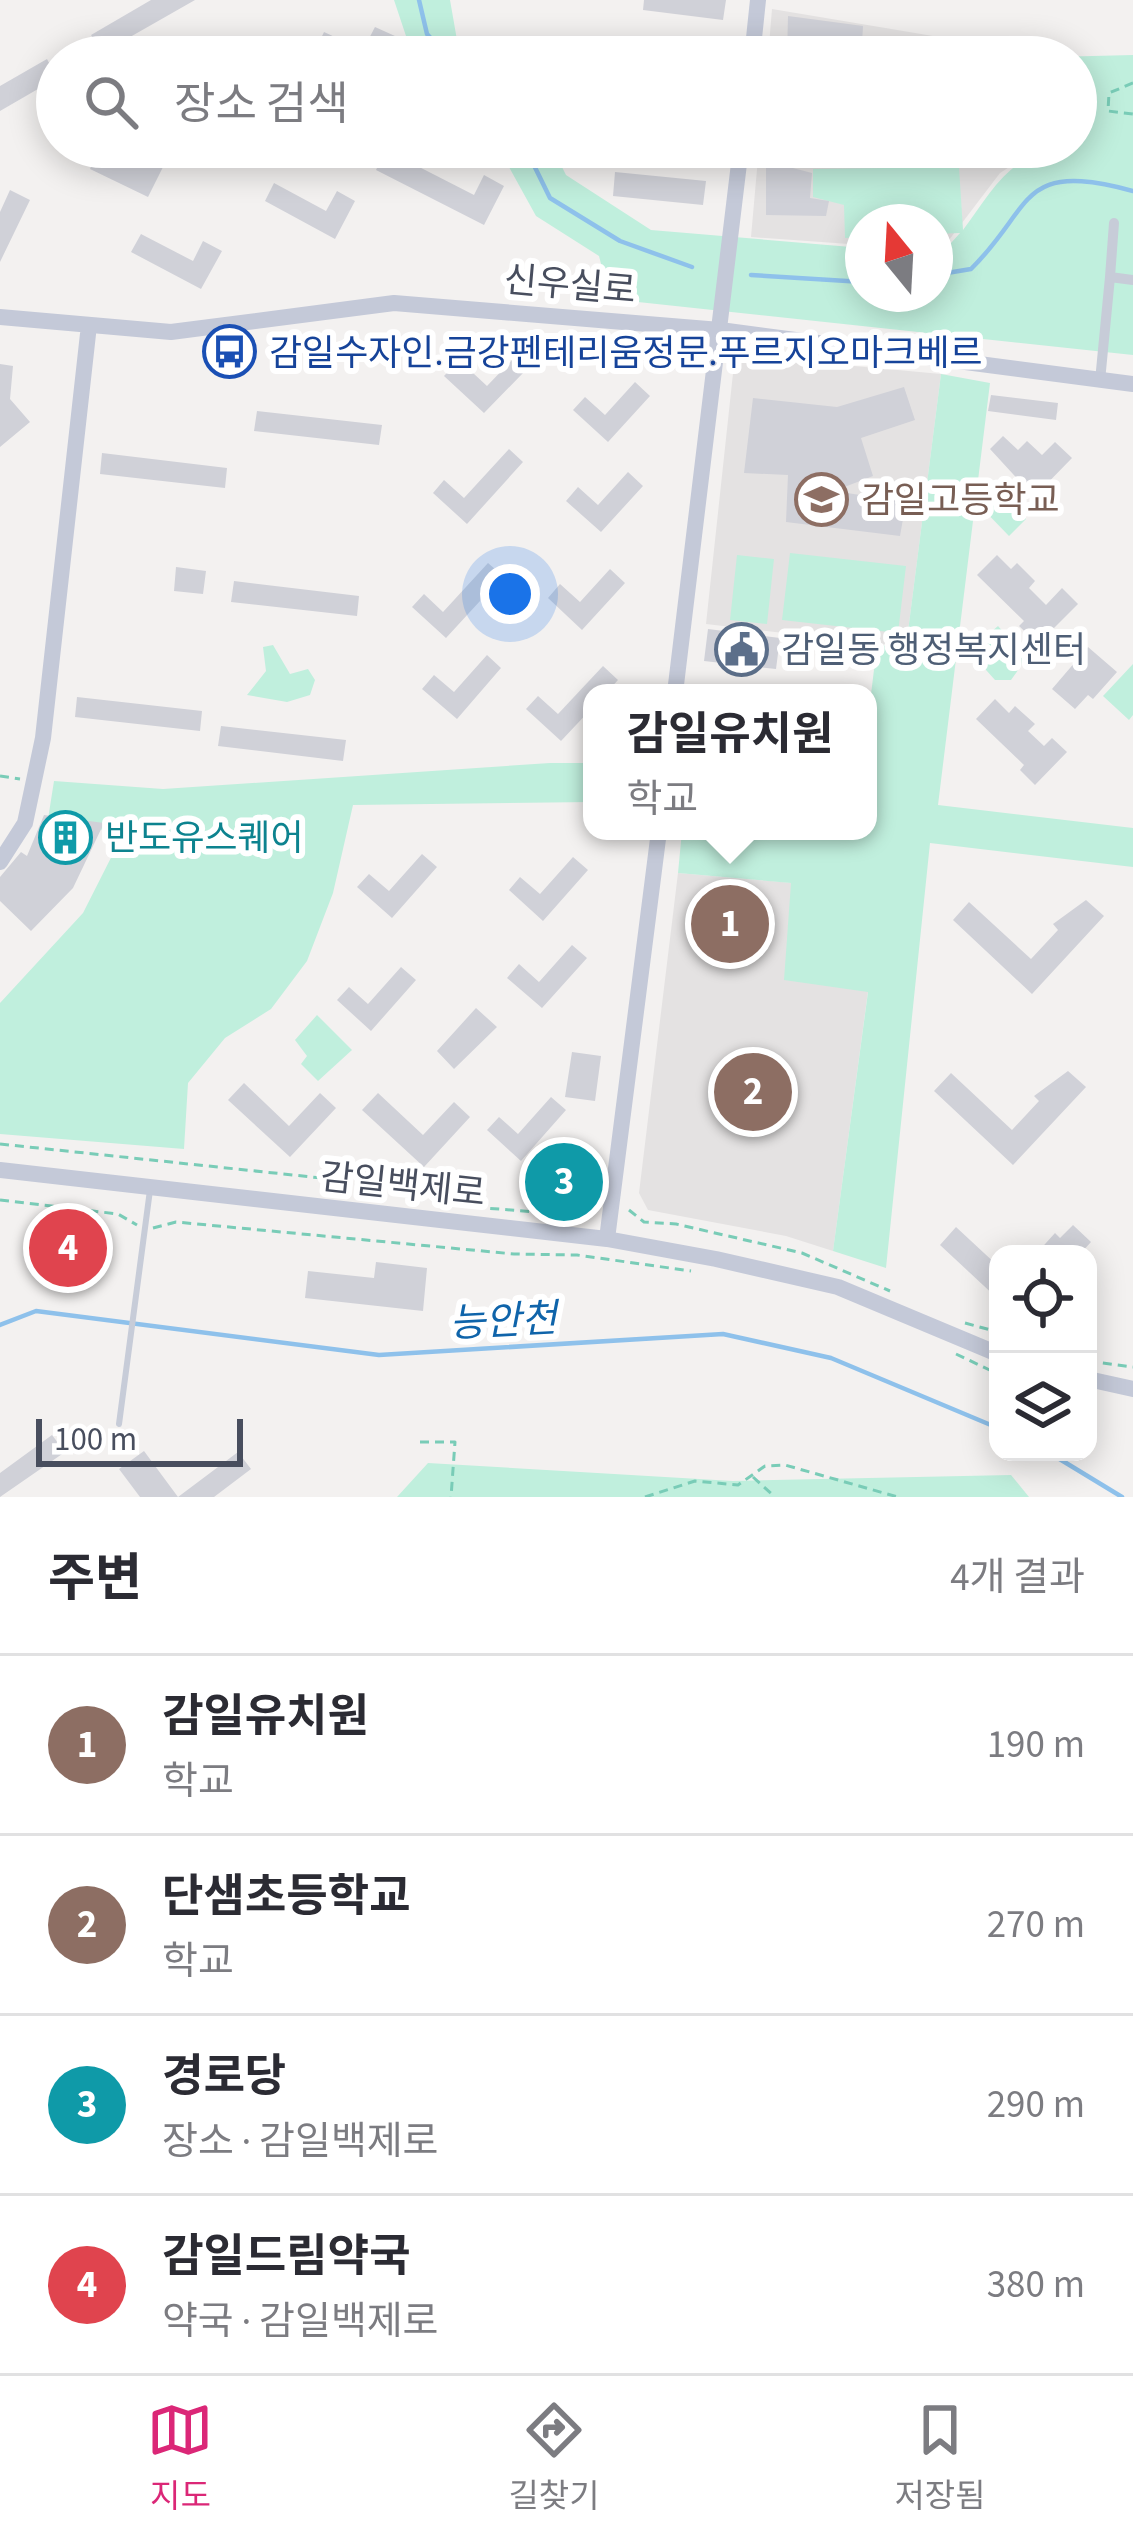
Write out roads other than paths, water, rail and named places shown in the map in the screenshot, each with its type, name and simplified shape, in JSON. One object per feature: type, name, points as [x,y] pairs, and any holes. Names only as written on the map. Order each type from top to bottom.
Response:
[{"type":"street","points":[[754,36],[758,0]]},
{"type":"street","points":[[676,684],[739,168]]},
{"type":"street","points":[[1100,381],[1114,223]]},
{"type":"street","points":[[1110,277],[1133,280]]},
{"type":"street","name":"신우실로","points":[[0,317],[171,332],[394,303],[720,330],[1133,384]]},
{"type":"street","points":[[0,862],[25,823],[43,738],[89,325]]},
{"type":"street","points":[[608,1240],[658,840]]},
{"type":"street","name":"감일백제로","points":[[0,1170],[608,1240],[838,1287],[996,1353]]},
{"type":"street","points":[[1097,1381],[1133,1389]]},
{"type":"lane","points":[[118,1424],[151,1190]]},
{"type":"waterway","points":[[419,0],[429,36]]},
{"type":"waterway","points":[[535,168],[550,198],[620,241],[692,267]]},
{"type":"waterway","points":[[953,272],[971,269],[1020,208],[1048,185],[1068,181],[1133,191]]},
{"type":"waterway","points":[[751,275],[845,281]]},
{"type":"waterway","name":"능안천","points":[[0,1325],[36,1311],[379,1355],[723,1334],[831,1358],[989,1424]]},
{"type":"waterway","name":"능안천","points":[[1063,1461],[1122,1497]]},
{"type":"place","name":"감일수자인.금강펜테리움정문.푸르지오마크베르","points":[[230,352]]},
{"type":"place","name":"감일고등학교","points":[[822,499]]},
{"type":"place","name":"감일동 행정복지센터","points":[[742,649]]},
{"type":"place","name":"반도유스퀘어","points":[[66,837]]},
{"type":"place","name":"감일유치원","points":[[730,924]]},
{"type":"place","name":"단샘초등학교","points":[[753,1092]]},
{"type":"place","name":"경로당","points":[[564,1182]]},
{"type":"place","name":"감일드림약국","points":[[68,1248]]}]
